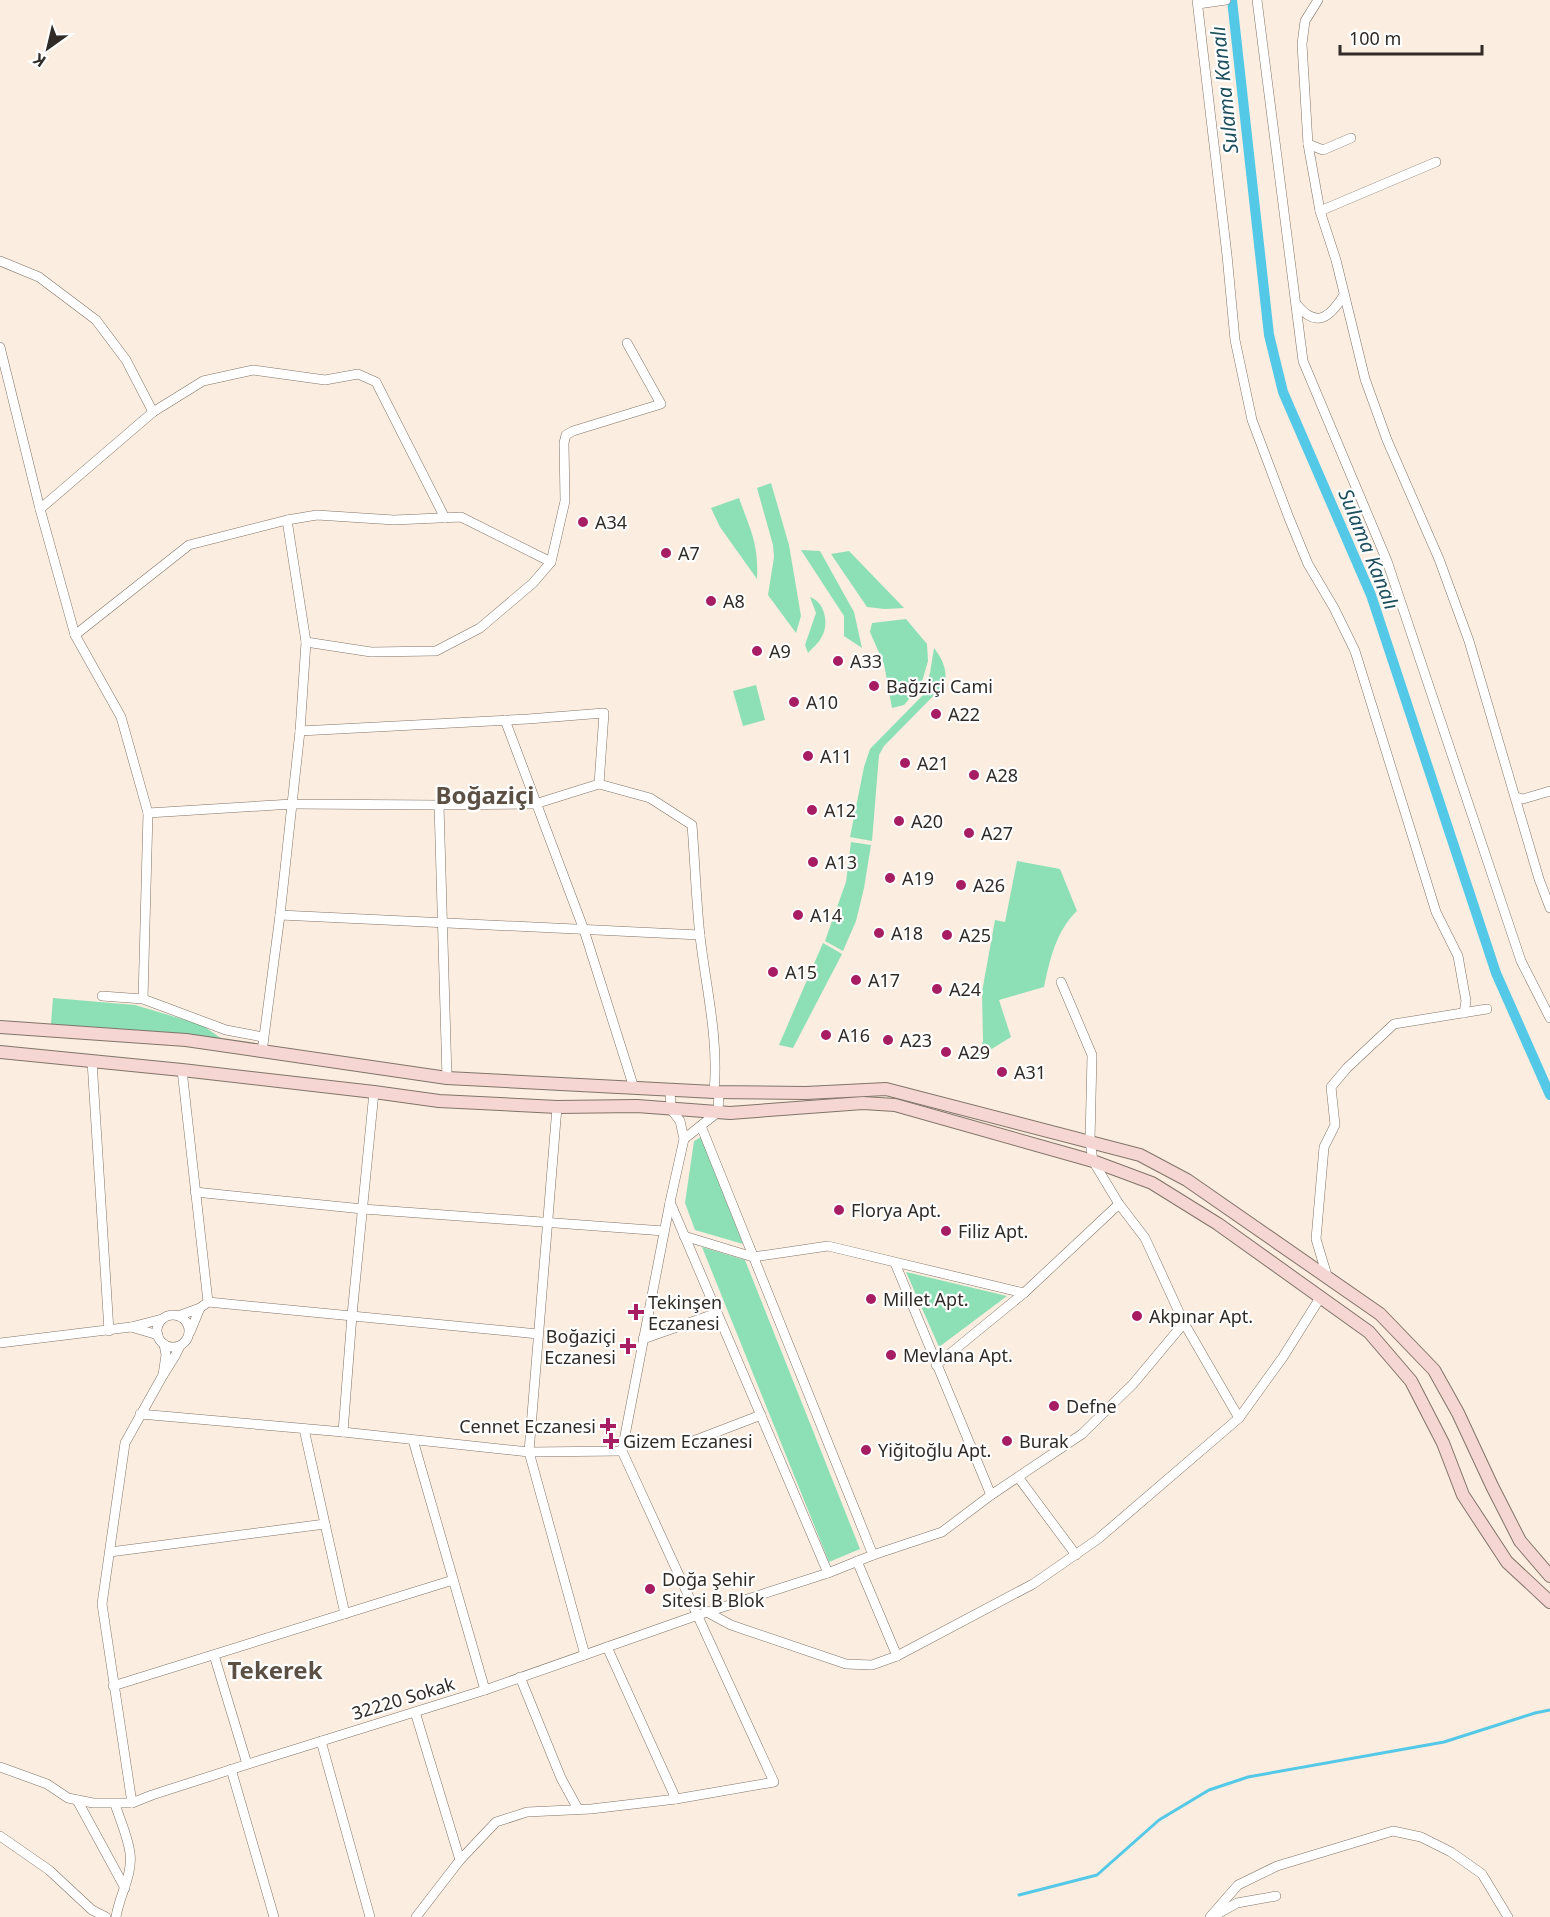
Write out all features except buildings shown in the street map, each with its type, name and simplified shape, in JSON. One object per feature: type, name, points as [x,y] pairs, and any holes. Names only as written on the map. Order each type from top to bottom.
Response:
[{"type":"main road","points":[[0,1027],[186,1040],[447,1078],[717,1092],[806,1093],[886,1089],[1140,1155],[1187,1180],[1380,1314],[1434,1370],[1458,1413],[1520,1540],[1550,1576]]},
{"type":"main road","points":[[0,1052],[182,1070],[439,1101],[557,1107],[636,1106],[730,1113],[863,1103],[895,1105],[1093,1161],[1152,1183],[1218,1224],[1369,1332],[1411,1381],[1443,1443],[1462,1495],[1507,1562],[1550,1602]]},
{"type":"street","points":[[1226,0],[1197,2],[1235,340],[1252,420],[1288,518],[1308,564],[1334,608],[1355,651],[1436,912],[1458,956],[1466,1002],[1464,1013]]},
{"type":"street","points":[[1257,0],[1303,360],[1387,561],[1521,961],[1550,1018]]},
{"type":"street","points":[[1318,0],[1305,21],[1302,44],[1308,144],[1320,211],[1365,379],[1387,440],[1438,559],[1469,641],[1539,879],[1550,908]]},
{"type":"street","points":[[1308,144],[1323,150],[1351,138]]},
{"type":"street","points":[[1320,211],[1436,162]]},
{"type":"street","points":[[0,261],[39,277],[96,320],[126,360],[153,412]]},
{"type":"street","points":[[1296,304],[1308,317],[1320,318],[1333,311],[1344,295]]},
{"type":"street","points":[[306,642],[371,652],[436,651],[480,628],[533,583],[551,562],[565,501],[564,443],[566,435],[661,404],[627,343]]},
{"type":"street","points":[[0,347],[40,509],[75,635],[121,717],[148,813],[143,999]]},
{"type":"street","points":[[40,509],[153,412],[203,381],[253,370],[325,380],[358,374],[376,382],[445,518]]},
{"type":"street","points":[[75,635],[189,545],[287,520],[317,515],[394,520],[461,517],[551,562]]},
{"type":"street","points":[[261,1052],[280,915],[300,731],[306,642],[287,520]]},
{"type":"street","points":[[300,731],[604,713],[599,784]]},
{"type":"street","points":[[505,720],[584,930],[634,1088]]},
{"type":"street","points":[[148,813],[292,804],[535,804],[599,784],[650,798],[692,825],[700,935],[715,1040],[718,1112],[684,1139]]},
{"type":"street","points":[[1516,797],[1523,798],[1550,791]]},
{"type":"street","points":[[439,805],[447,1078]]},
{"type":"street","points":[[280,915],[700,935]]},
{"type":"street","points":[[1061,982],[1092,1054],[1090,1141],[1093,1161],[1119,1204],[1145,1238],[1184,1323],[1239,1418]]},
{"type":"street","points":[[102,996],[143,999],[226,1030],[264,1037]]},
{"type":"street","points":[[1329,1279],[1316,1239],[1324,1147],[1335,1125],[1331,1088],[1347,1068],[1394,1024],[1487,1009]]},
{"type":"street","points":[[92,1061],[109,1331]]},
{"type":"street","points":[[132,1803],[102,1604],[125,1443],[180,1346],[188,1338],[204,1305],[182,1070]]},
{"type":"street","points":[[416,1917],[460,1860],[496,1822],[526,1812],[676,1799],[774,1782],[703,1613],[622,1451],[684,1139],[680,1121],[671,1109],[670,1090]]},
{"type":"street","points":[[343,1432],[374,1092]]},
{"type":"street","points":[[557,1107],[529,1452],[585,1655]]},
{"type":"street","points":[[701,1125],[873,1555]]},
{"type":"street","points":[[195,1192],[363,1209],[664,1231]]},
{"type":"street","points":[[670,1202],[828,1573]]},
{"type":"street","points":[[936,1365],[1024,1293],[1119,1204]]},
{"type":"street","points":[[684,1236],[753,1257],[828,1246],[1024,1293]]},
{"type":"street","points":[[895,1263],[991,1495]]},
{"type":"street","points":[[703,1613],[731,1625],[846,1664],[872,1665],[897,1656],[1033,1584],[1098,1539],[1239,1418],[1283,1357],[1320,1298]]},
{"type":"street","points":[[178,1316],[204,1305],[352,1315],[538,1334]]},
{"type":"street","points":[[643,1339],[717,1312]]},
{"type":"street","points":[[0,1343],[131,1328],[169,1315],[186,1320],[190,1332]]},
{"type":"street","points":[[162,1318],[157,1327],[166,1355],[163,1375]]},
{"type":"street","name":"32220 Sokak","points":[[77,1800],[115,1804],[132,1803],[231,1769],[485,1690],[942,1532],[991,1495],[1082,1434],[1133,1384],[1184,1323]]},
{"type":"street","points":[[131,1328],[158,1335]]},
{"type":"street","points":[[164,1344],[180,1346]]},
{"type":"street","points":[[140,1414],[456,1443],[529,1452],[622,1451]]},
{"type":"street","points":[[688,1443],[761,1415]]},
{"type":"street","points":[[304,1429],[345,1614]]},
{"type":"street","points":[[413,1440],[485,1690]]},
{"type":"street","points":[[1018,1477],[1076,1554]]},
{"type":"street","points":[[110,1551],[325,1524]]},
{"type":"street","points":[[857,1561],[897,1656]]},
{"type":"street","points":[[113,1686],[453,1580]]},
{"type":"street","points":[[607,1647],[676,1799]]},
{"type":"street","points":[[214,1655],[248,1764]]},
{"type":"street","points":[[520,1677],[561,1778],[578,1809]]},
{"type":"street","points":[[415,1712],[460,1860]]},
{"type":"street","points":[[321,1741],[370,1917]]},
{"type":"street","points":[[0,1767],[48,1784],[68,1798],[77,1800],[125,1888]]},
{"type":"street","points":[[231,1769],[274,1917]]},
{"type":"street","points":[[115,1804],[130,1854],[125,1888],[116,1917]]},
{"type":"street","points":[[1211,1917],[1238,1885],[1277,1866],[1393,1831],[1421,1837],[1451,1852],[1482,1874],[1508,1917]]},
{"type":"street","points":[[0,1836],[49,1870],[92,1910],[106,1917]]},
{"type":"street","points":[[1211,1917],[1237,1903],[1276,1896]]},
{"type":"green space","points":[[771,483],[789,545],[801,616],[796,633],[768,595],[774,557],[773,545],[757,488]]},
{"type":"green space","points":[[739,498],[755,546],[757,579],[720,527],[711,508]]},
{"type":"green space","points":[[801,550],[820,551],[854,612],[862,648],[844,636],[844,616]]},
{"type":"green space","points":[[849,551],[904,608],[867,607],[831,554]]},
{"type":"green space","points":[[810,597],[822,609],[825,627],[821,638],[808,653],[805,645],[816,613]]},
{"type":"green space","points":[[906,619],[927,644],[928,661],[921,685],[904,705],[892,708],[884,664],[870,632],[872,623]]},
{"type":"green space","points":[[934,648],[944,665],[945,684],[884,746],[879,755],[872,841],[850,837],[864,767],[870,749],[923,695],[930,673]]},
{"type":"green space","points":[[756,685],[765,720],[743,726],[733,691]]},
{"type":"green space","points":[[851,842],[871,845],[856,921],[843,951],[825,941],[846,882]]},
{"type":"green space","points":[[1017,861],[1060,869],[1077,911],[1059,936],[1044,987],[999,1000],[1011,1037],[977,1058],[983,1041],[982,992],[995,920],[1005,922]]},
{"type":"green space","points":[[823,943],[842,954],[793,1048],[779,1045]]},
{"type":"green space","points":[[53,998],[135,1005],[202,1025],[222,1039],[51,1024]]},
{"type":"green space","points":[[701,1137],[743,1244],[695,1230],[685,1203],[694,1141]]},
{"type":"green space","points":[[702,1247],[745,1260],[860,1549],[829,1562]]},
{"type":"green space","points":[[906,1272],[1007,1296],[939,1347]]},
{"type":"waterway","name":"Sulama Kanalı","points":[[1232,0],[1269,335],[1283,392],[1371,595],[1496,973],[1550,1095]]},
{"type":"waterway","points":[[1019,1895],[1097,1875],[1159,1820],[1209,1790],[1248,1777],[1444,1742],[1550,1710]]},
{"type":"place","name":"A34","points":[[583,522]]},
{"type":"place","name":"A7","points":[[666,553]]},
{"type":"place","name":"A8","points":[[711,601]]},
{"type":"place","name":"A9","points":[[757,651]]},
{"type":"place","name":"A33","points":[[838,661]]},
{"type":"place","name":"Bağziçi Cami","points":[[874,686]]},
{"type":"place","name":"A10","points":[[794,702]]},
{"type":"place","name":"A22","points":[[936,714]]},
{"type":"place","name":"A11","points":[[808,756]]},
{"type":"place","name":"A21","points":[[905,763]]},
{"type":"place","name":"A28","points":[[974,775]]},
{"type":"place","name":"A12","points":[[812,810]]},
{"type":"place","name":"A20","points":[[899,821]]},
{"type":"place","name":"A27","points":[[969,833]]},
{"type":"place","name":"A13","points":[[813,862]]},
{"type":"place","name":"A19","points":[[890,878]]},
{"type":"place","name":"A26","points":[[961,885]]},
{"type":"place","name":"A14","points":[[798,915]]},
{"type":"place","name":"A18","points":[[879,933]]},
{"type":"place","name":"A25","points":[[947,935]]},
{"type":"place","name":"A15","points":[[773,972]]},
{"type":"place","name":"A17","points":[[856,980]]},
{"type":"place","name":"A24","points":[[937,989]]},
{"type":"place","name":"A16","points":[[826,1035]]},
{"type":"place","name":"A23","points":[[888,1040]]},
{"type":"place","name":"A29","points":[[946,1052]]},
{"type":"place","name":"A31","points":[[1002,1072]]},
{"type":"place","name":"Florya Apt.","points":[[839,1210]]},
{"type":"place","name":"Filiz Apt.","points":[[946,1231]]},
{"type":"place","name":"Millet Apt.","points":[[871,1299]]},
{"type":"place","name":"Tekinşen Eczanesi","points":[[636,1312]]},
{"type":"place","name":"Akpınar Apt.","points":[[1137,1316]]},
{"type":"place","name":"Boğaziçi Eczanesi","points":[[628,1346]]},
{"type":"place","name":"Mevlana Apt.","points":[[891,1355]]},
{"type":"place","name":"Defne","points":[[1054,1406]]},
{"type":"place","name":"Cennet Eczanesi","points":[[608,1426]]},
{"type":"place","name":"Gizem Eczanesi","points":[[611,1441]]},
{"type":"place","name":"Burak","points":[[1007,1441]]},
{"type":"place","name":"Yiğitoğlu Apt.","points":[[866,1450]]},
{"type":"place","name":"Doğa Şehir Sitesi B Blok","points":[[650,1589]]},
{"type":"district","name":"Boğaziçi","points":[[485,794]]},
{"type":"district","name":"Tekerek","points":[[275,1669]]}]
